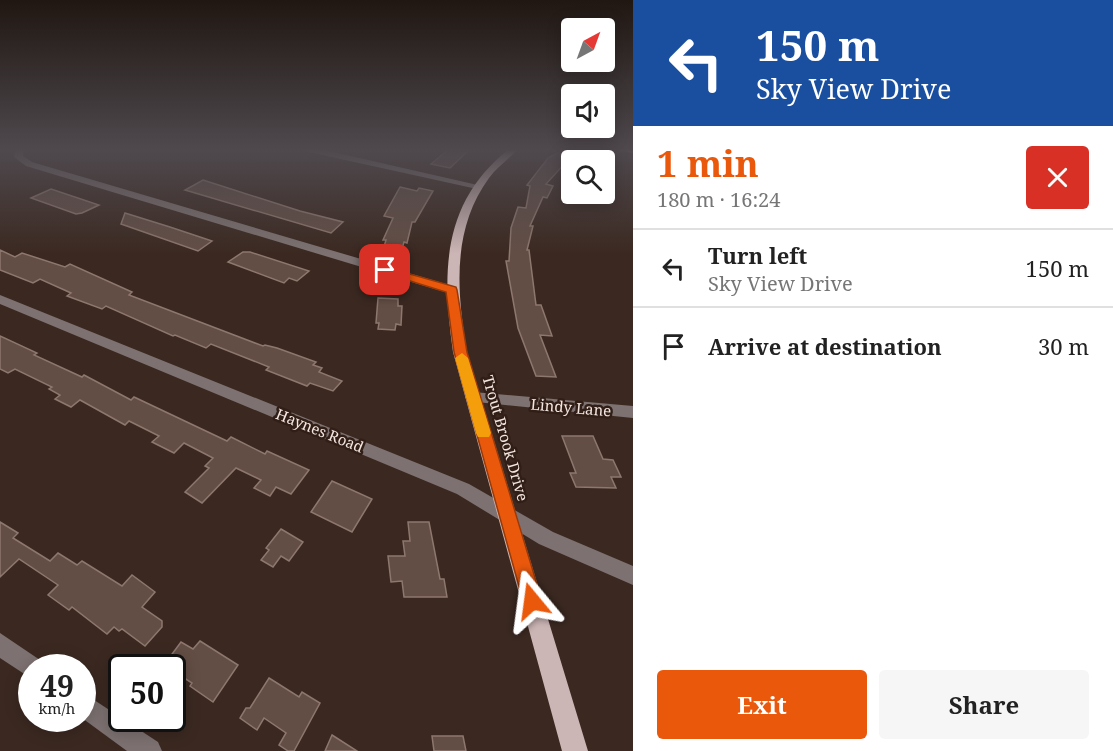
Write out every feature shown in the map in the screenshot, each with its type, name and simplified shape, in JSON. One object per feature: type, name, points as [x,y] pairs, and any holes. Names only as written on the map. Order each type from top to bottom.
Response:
[{"type":"main road","name":"Trout Brook Drive","points":[[477,186],[461,225],[453,268],[452,290],[460,352],[575,751]]},
{"type":"street","points":[[96,184],[452,290]]},
{"type":"street","points":[[468,184],[477,186]]},
{"type":"street","name":"Haynes Road","points":[[0,299],[463,489],[546,538],[633,576]]},
{"type":"street","name":"Lindy Lane","points":[[473,397],[633,412]]},
{"type":"street","points":[[0,644],[18,658]]},
{"type":"street","points":[[96,714],[148,751]]},
{"type":"building","points":[[196,184],[216,184],[343,222],[331,233],[185,190]]},
{"type":"building","points":[[527,185],[553,186],[547,198],[543,197],[530,226],[533,226],[527,250],[529,250],[536,305],[541,305],[552,336],[540,335],[556,377],[536,376],[518,328],[506,261],[509,261],[511,228],[518,207],[526,208],[530,186]]},
{"type":"building","points":[[400,187],[417,191],[419,188],[433,191],[415,222],[412,222],[407,243],[404,242],[401,252],[383,250],[386,240],[383,240],[393,218],[384,216]]},
{"type":"building","points":[[51,189],[99,205],[76,214],[31,198]]},
{"type":"building","points":[[125,213],[212,241],[198,251],[121,224]]},
{"type":"building","points":[[0,250],[15,257],[22,253],[65,267],[70,264],[132,292],[129,295],[263,346],[277,348],[316,362],[313,365],[322,368],[319,372],[342,381],[333,391],[310,383],[307,386],[266,370],[269,367],[211,344],[206,348],[106,306],[102,309],[67,296],[71,293],[40,279],[33,283],[0,270]]},
{"type":"building","points":[[243,252],[250,252],[309,271],[297,281],[289,278],[284,283],[228,262]]},
{"type":"building","points":[[378,298],[398,299],[398,306],[402,306],[401,325],[396,324],[395,330],[378,329],[379,323],[376,323]]},
{"type":"building","points":[[0,336],[37,353],[34,355],[82,377],[84,375],[131,400],[134,397],[227,441],[231,437],[265,454],[267,451],[309,470],[291,494],[276,487],[270,496],[254,488],[261,480],[236,468],[202,503],[185,492],[209,468],[205,466],[213,458],[184,443],[174,453],[152,442],[159,436],[129,421],[125,425],[80,400],[71,407],[55,399],[60,395],[49,389],[52,387],[15,369],[8,373],[0,369]]},
{"type":"building","points":[[562,436],[593,436],[603,459],[613,460],[621,477],[611,477],[616,488],[576,487],[570,473],[576,473]]},
{"type":"building","points":[[332,481],[372,499],[352,532],[311,512]]},
{"type":"building","points":[[0,522],[18,533],[13,538],[50,561],[58,553],[77,565],[82,561],[122,586],[132,575],[155,592],[142,607],[162,621],[162,627],[145,646],[122,629],[119,631],[114,627],[107,634],[72,607],[69,610],[48,595],[58,585],[19,559],[0,577]]},
{"type":"building","points":[[408,522],[429,522],[440,579],[444,579],[447,597],[404,597],[402,581],[391,582],[388,556],[405,556],[403,541],[410,541]]},
{"type":"building","points":[[281,529],[303,542],[289,561],[281,556],[273,567],[261,560],[269,550],[266,548]]},
{"type":"building","points":[[200,641],[238,665],[213,702],[190,686],[192,683],[186,679],[186,654],[172,654],[181,642],[193,649]]},
{"type":"building","points":[[269,678],[299,697],[302,692],[320,703],[294,751],[288,751],[279,745],[286,733],[264,718],[257,730],[240,718],[246,708],[250,708]]},
{"type":"building","points":[[332,735],[357,751],[325,751]]},
{"type":"building","points":[[432,736],[463,736],[466,751],[434,751]]},
{"type":"slow traffic","points":[[462,358],[484,433]]},
{"type":"route","points":[[385,270],[452,290],[460,352],[532,601]]}]
